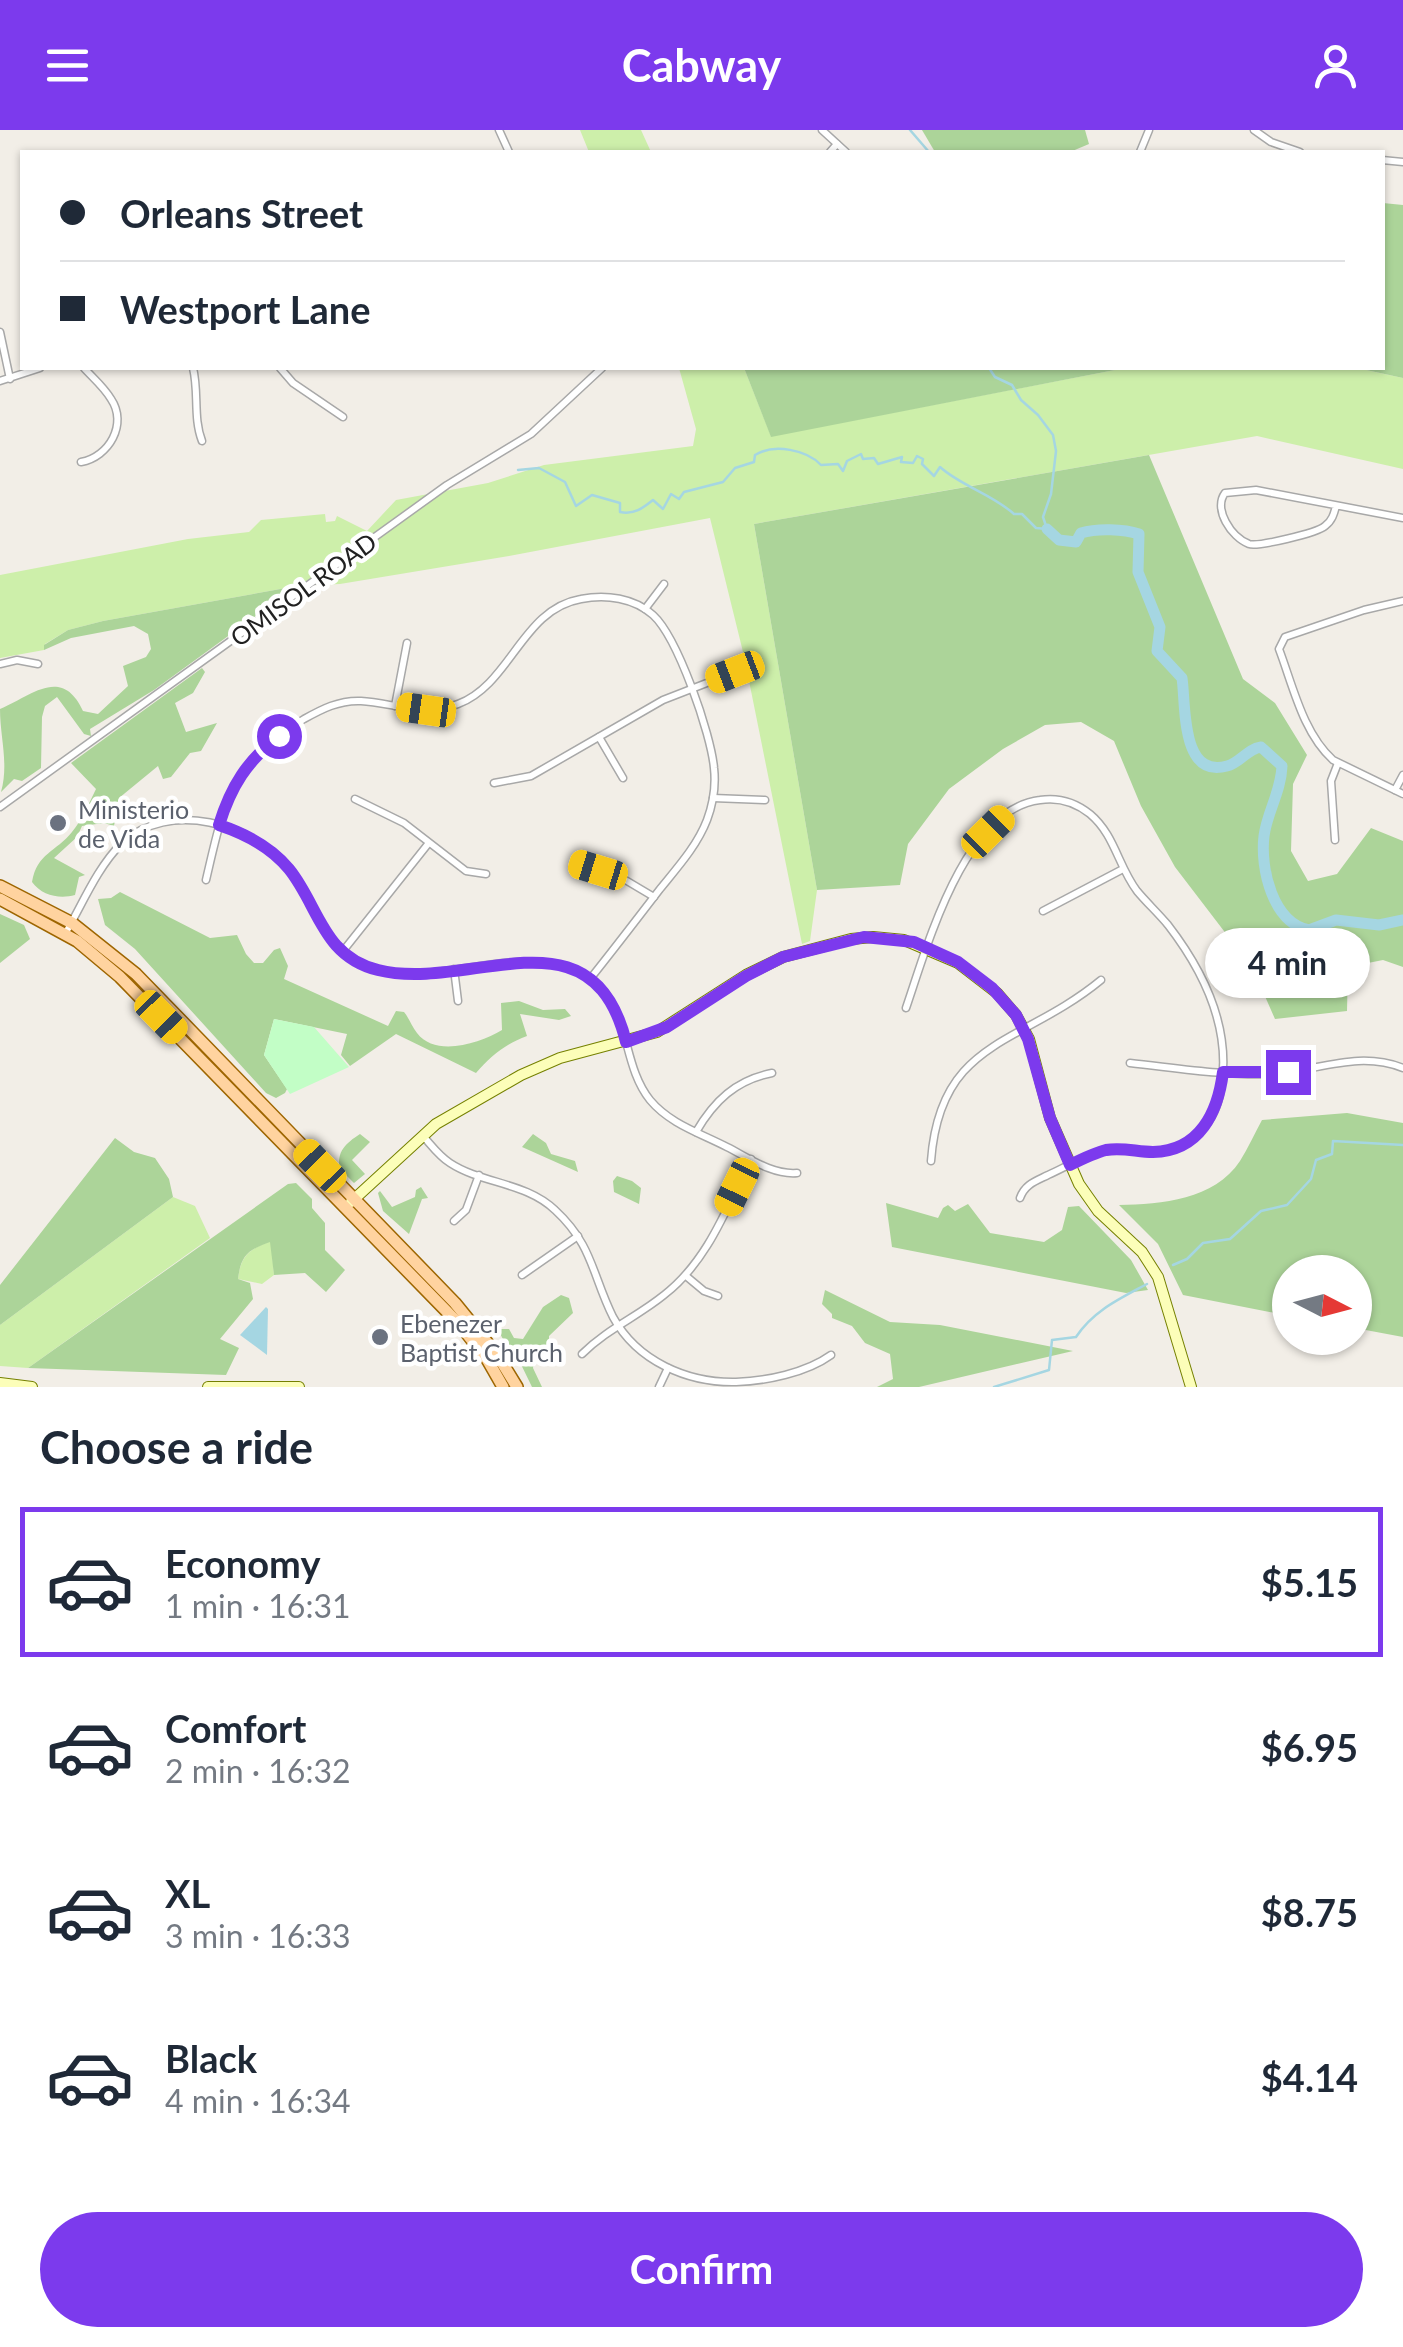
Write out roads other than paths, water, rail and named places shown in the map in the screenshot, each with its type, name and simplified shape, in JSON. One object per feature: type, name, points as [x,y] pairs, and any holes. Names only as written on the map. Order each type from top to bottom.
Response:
[{"type":"main road","points":[[0,886],[68,929],[138,993],[463,1312],[517,1387]]},
{"type":"main road","points":[[0,899],[68,929]]},
{"type":"main road","points":[[350,1203],[469,1336],[503,1387]]},
{"type":"street","points":[[822,130],[844,150]]},
{"type":"street","points":[[1254,130],[1293,150]]},
{"type":"street","points":[[832,150],[837,144]]},
{"type":"street","points":[[0,332],[10,379]]},
{"type":"street","points":[[0,381],[35,370]]},
{"type":"street","points":[[82,462],[107,448],[118,418],[111,399],[86,370]]},
{"type":"street","points":[[193,370],[202,441]]},
{"type":"street","points":[[282,370],[292,383],[343,417]]},
{"type":"street","name":"OMISOL ROAD","points":[[0,807],[436,494],[531,434],[600,370]]},
{"type":"street","points":[[1336,506],[1333,518],[1321,529],[1258,545],[1243,540],[1220,513],[1219,506],[1225,494],[1246,490],[1336,506],[1403,518]]},
{"type":"street","points":[[644,609],[664,584]]},
{"type":"street","points":[[206,880],[232,788],[246,766],[297,723],[339,703],[361,701],[435,710],[466,701],[496,677],[546,614],[565,603],[601,597],[626,600],[644,609],[666,631],[712,751],[714,798],[700,835],[590,978]]},
{"type":"street","points":[[1403,601],[1355,612],[1286,637],[1279,645],[1312,734],[1325,752],[1399,792],[1403,775]]},
{"type":"street","points":[[395,706],[407,644]]},
{"type":"street","points":[[0,664],[17,660],[38,664]]},
{"type":"street","points":[[494,783],[531,776],[663,700],[735,672]]},
{"type":"street","points":[[599,737],[623,778]]},
{"type":"street","points":[[1335,840],[1332,782],[1338,762]]},
{"type":"street","points":[[714,798],[765,800]]},
{"type":"street","points":[[355,799],[390,814],[466,870],[486,874]]},
{"type":"street","points":[[906,1008],[927,947],[968,856],[1003,816],[1025,803],[1057,799],[1085,810],[1112,839],[1136,890],[1180,942],[1202,978],[1220,1031],[1223,1072],[1213,1114],[1201,1131],[1186,1143],[1153,1152],[1106,1150],[1028,1185],[1020,1198]]},
{"type":"street","points":[[68,929],[108,862],[129,838],[170,821],[219,825],[261,844],[281,860],[301,887],[318,922],[343,951],[375,969],[407,973],[545,962],[590,978],[617,1011],[636,1077],[648,1098],[673,1120],[696,1132],[776,1171],[797,1173]]},
{"type":"street","points":[[343,951],[428,844]]},
{"type":"street","points":[[574,863],[622,878],[654,897]]},
{"type":"street","points":[[1043,910],[1124,869]]},
{"type":"street","points":[[350,1203],[422,1135],[467,1104],[541,1065],[657,1032],[746,976],[794,954],[851,939],[904,940],[950,957],[992,988],[1025,1030],[1050,1118],[1070,1165],[1093,1205],[1142,1252],[1158,1277],[1191,1387]]},
{"type":"street","points":[[454,969],[458,1001]]},
{"type":"street","points":[[931,1160],[938,1114],[956,1076],[981,1053],[1067,1006],[1101,980]]},
{"type":"street","points":[[1130,1064],[1223,1072],[1288,1072],[1356,1059],[1403,1068]]},
{"type":"street","points":[[696,1132],[712,1108],[732,1089],[751,1078],[772,1073]]},
{"type":"street","points":[[422,1135],[448,1162],[540,1198],[556,1210],[590,1255],[618,1324],[639,1349],[668,1368],[702,1379],[742,1381],[810,1367],[831,1355]]},
{"type":"street","points":[[582,1354],[686,1276],[710,1243],[750,1159]]},
{"type":"street","points":[[454,1221],[466,1210],[479,1175]]},
{"type":"street","points":[[522,1276],[578,1236]]},
{"type":"street","points":[[686,1276],[704,1291],[718,1296]]},
{"type":"street","points":[[660,1387],[668,1368]]},
{"type":"street","points":[[0,1383],[32,1387]]},
{"type":"street","points":[[208,1387],[299,1387]]},
{"type":"water","points":[[268,1309],[267,1355],[240,1335]]},
{"type":"waterway","points":[[910,130],[927,150]]},
{"type":"waterway","points":[[990,370],[995,377],[1012,385],[1053,435],[1056,451],[1051,494],[1043,517],[1047,529]]},
{"type":"waterway","points":[[518,470],[539,468],[565,482],[576,506],[592,495],[620,503],[620,512],[630,513],[653,500],[663,509],[671,494],[679,499],[684,492],[723,482],[735,468],[754,462],[755,455],[771,449],[799,452],[821,465],[838,464],[843,471],[847,461],[861,454],[863,459],[874,458],[878,464],[902,457],[901,462],[913,463],[917,456],[934,476],[940,467],[1014,514],[1022,514],[1036,528],[1047,529]]},
{"type":"waterway","points":[[1047,529],[1059,540],[1076,542],[1081,533],[1095,530],[1139,534],[1138,572],[1160,627],[1157,651],[1182,678],[1193,750],[1212,767],[1232,764],[1261,747],[1282,766],[1263,849],[1272,893],[1286,917],[1309,930],[1336,920],[1379,925],[1403,920]]},
{"type":"waterway","points":[[1173,1265],[1187,1259],[1203,1243],[1230,1239],[1261,1211],[1287,1205],[1311,1179],[1316,1160],[1332,1154],[1333,1141],[1403,1145]]},
{"type":"waterway","points":[[994,1387],[1049,1370],[1052,1340],[1076,1337],[1099,1313],[1147,1284]]},
{"type":"place","name":"Ministerio de Vida","points":[[58,823]]},
{"type":"place","name":"Ebenezer Baptist Church","points":[[380,1337]]}]
